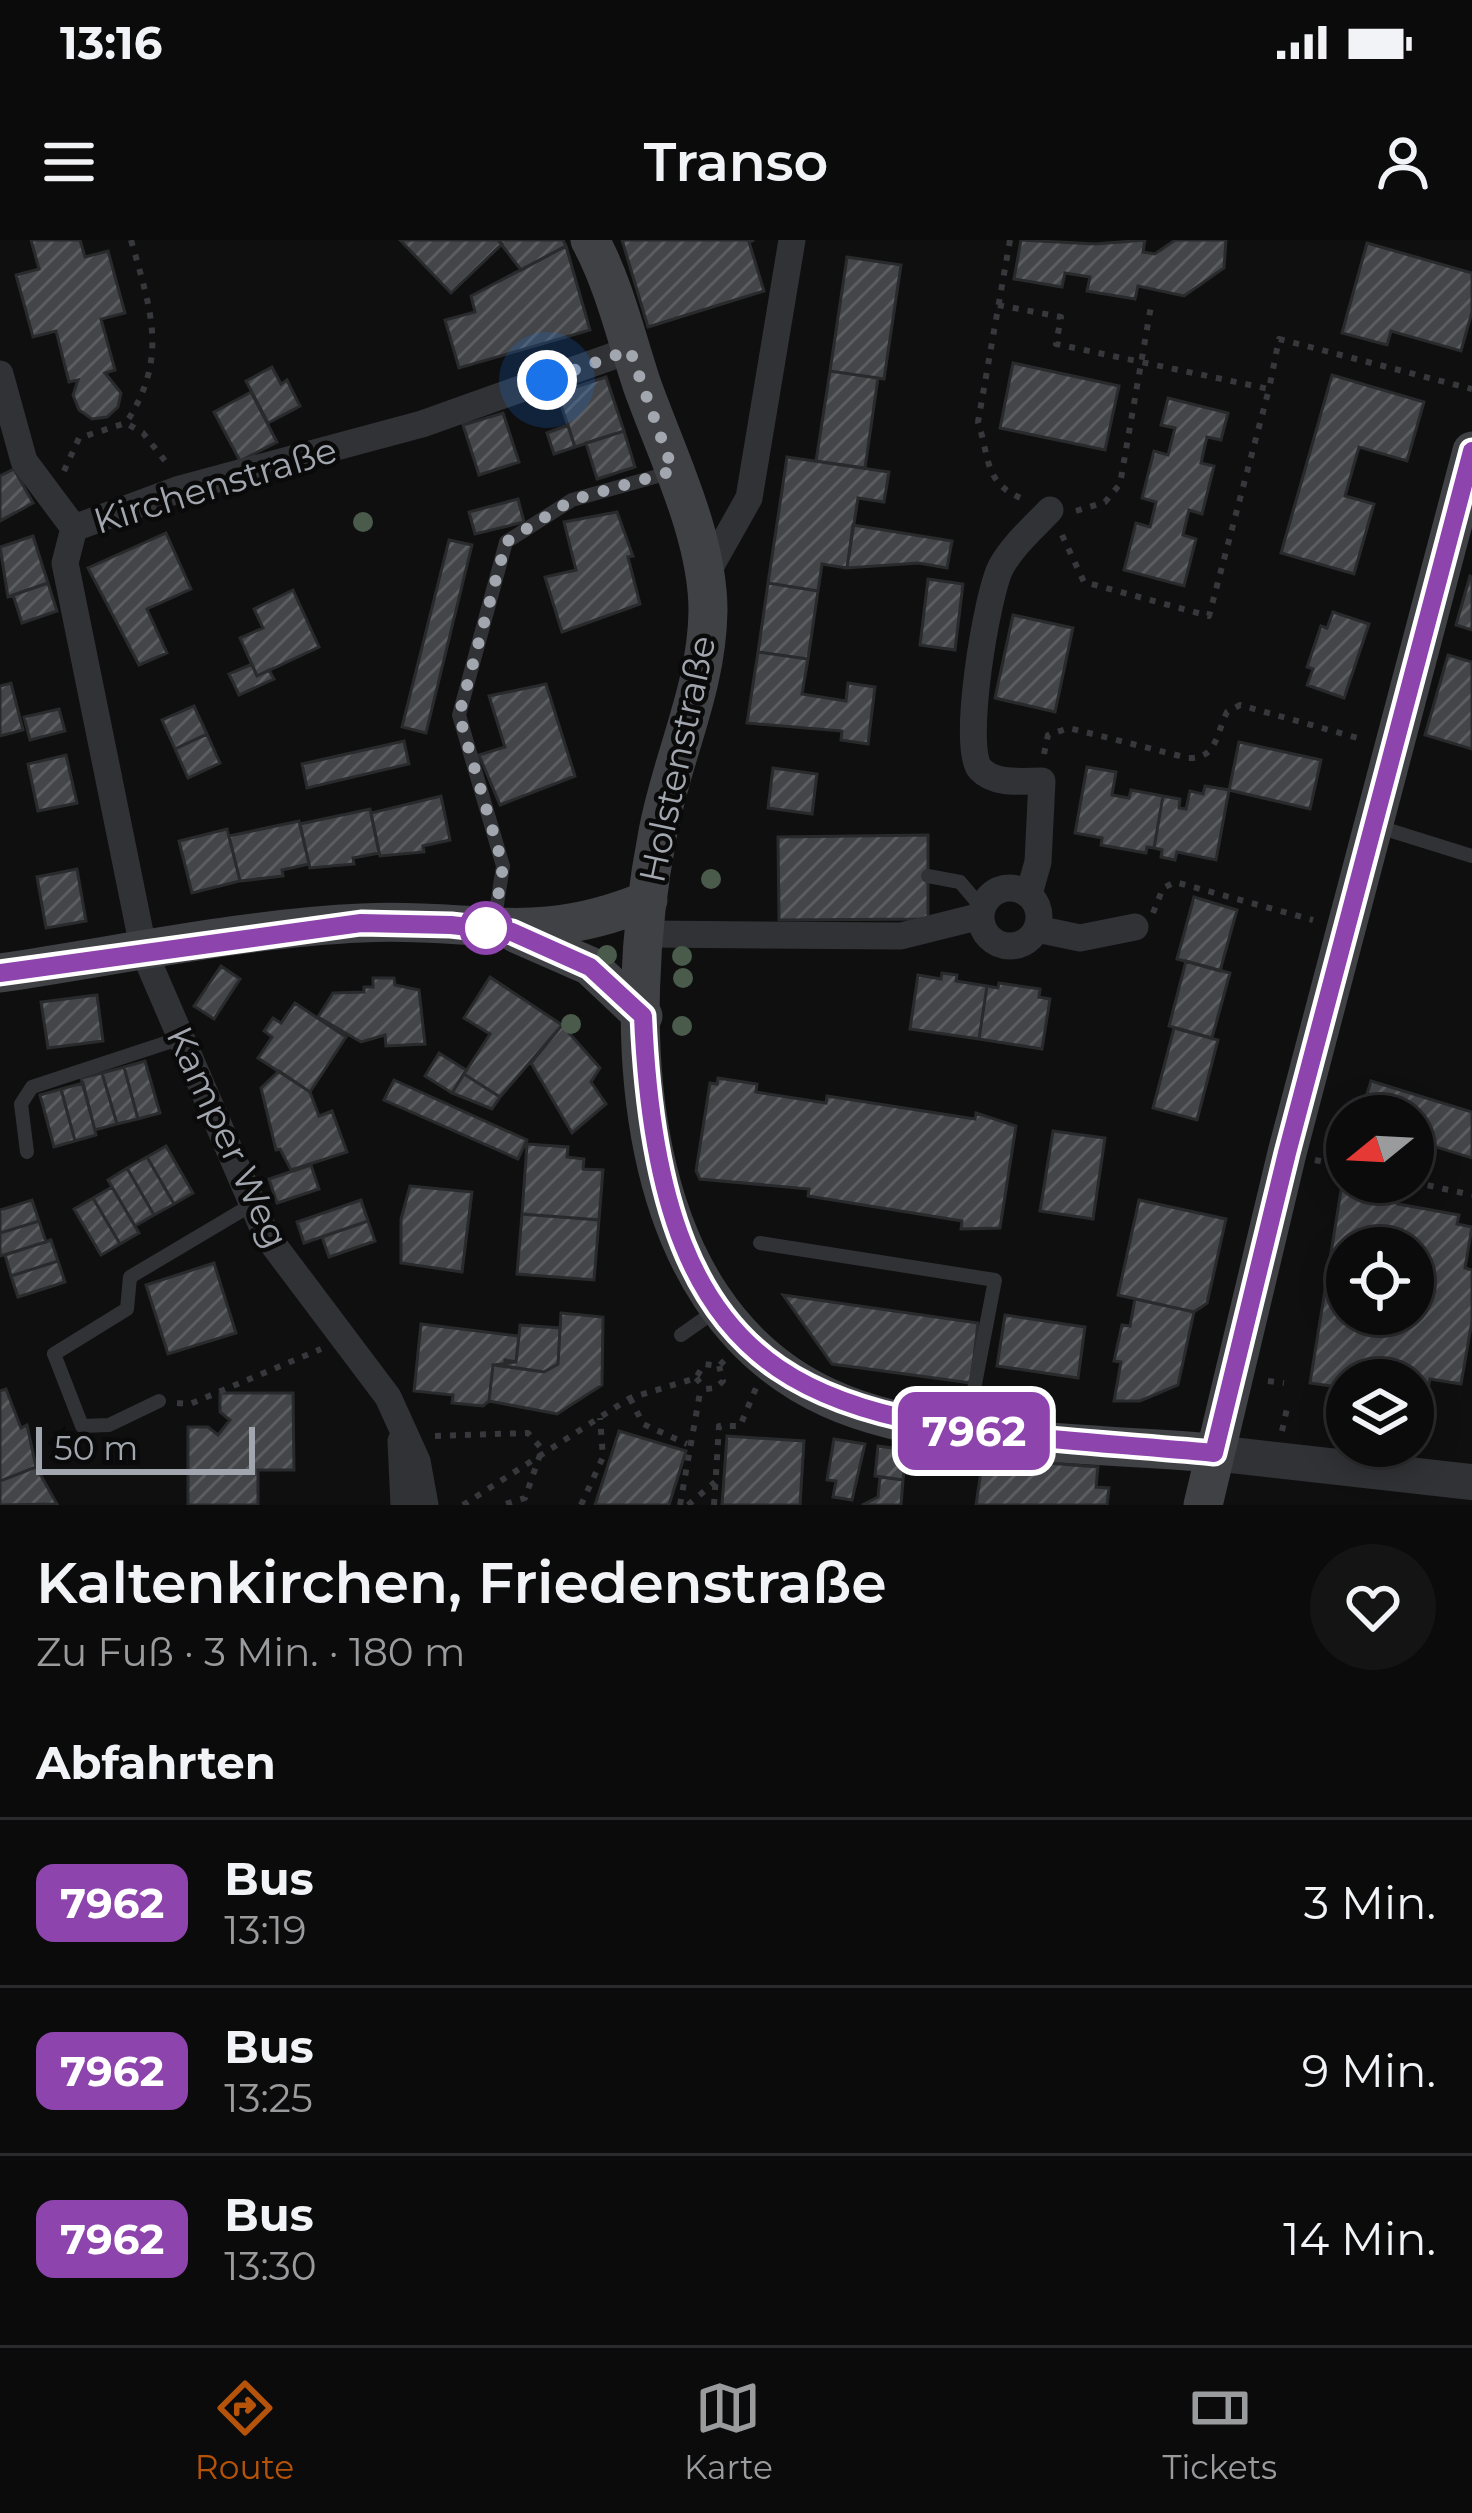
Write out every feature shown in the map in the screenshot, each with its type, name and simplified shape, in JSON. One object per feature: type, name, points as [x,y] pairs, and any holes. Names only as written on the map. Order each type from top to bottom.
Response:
[{"type":"main road","points":[[590,240],[673,471],[705,576]]},
{"type":"main road","points":[[1203,1505],[1346,928],[1470,466]]},
{"type":"main road","name":"Holstenstraße","points":[[705,576],[701,672],[658,829],[647,917],[643,1016],[656,1167],[681,1244],[718,1309],[767,1363]]},
{"type":"main road","points":[[0,973],[361,923],[502,931],[647,917]]},
{"type":"main road","points":[[502,931],[590,967],[643,1016]]},
{"type":"main road","points":[[767,1363],[864,1412],[966,1431],[1214,1453]]},
{"type":"street","name":"Holstenstraße","points":[[705,576],[749,498],[792,240]]},
{"type":"street","name":"Kirchenstraße","points":[[144,952],[65,563],[74,528],[180,489],[422,424],[630,350]]},
{"type":"street","points":[[0,374],[23,461],[74,528]]},
{"type":"street","points":[[1028,894],[1038,862],[1042,782],[995,779],[976,764],[970,744],[993,587],[1010,554],[1051,510]]},
{"type":"street","points":[[647,917],[902,935],[982,912],[1001,889],[1028,894],[1038,908],[1037,929],[1022,944],[1004,945],[986,933],[982,912]]},
{"type":"street","points":[[1037,929],[1080,938],[1135,926]]},
{"type":"street","name":"Kamper Weg","points":[[144,952],[266,1235],[388,1397],[401,1437],[404,1505]]},
{"type":"street","name":"Kamper Weg","points":[[401,1437],[417,1461],[425,1505]]},
{"type":"street","points":[[1214,1453],[1472,1482]]},
{"type":"lane","points":[[502,931],[503,866],[459,715],[506,542],[572,500],[673,471]]},
{"type":"lane","points":[[1374,825],[1472,856]]},
{"type":"lane","points":[[928,876],[960,882],[982,912]]},
{"type":"lane","points":[[27,1152],[21,1104],[32,1087],[181,1038]]},
{"type":"lane","points":[[159,1401],[110,1426],[82,1426],[54,1354],[127,1309],[130,1277],[253,1204]]},
{"type":"lane","points":[[760,1243],[995,1280],[966,1431]]},
{"type":"lane","points":[[681,1335],[718,1309]]},
{"type":"path","points":[[46,491],[63,474],[79,438],[126,422],[149,388],[153,341],[130,240]]},
{"type":"path","points":[[1010,240],[978,422],[988,445],[988,474],[1002,491],[1051,510],[1081,511],[1106,502],[1120,484],[1151,306]]},
{"type":"path","points":[[998,305],[1060,317],[1055,344],[1269,389]]},
{"type":"path","points":[[1051,510],[1084,582],[1209,616],[1280,339],[1472,389]]},
{"type":"path","points":[[126,422],[166,460],[180,489]]},
{"type":"path","points":[[1042,782],[1046,740],[1054,730],[1069,728],[1196,759],[1214,747],[1227,712],[1240,705],[1394,749]]},
{"type":"path","points":[[1135,926],[1155,912],[1163,888],[1175,882],[1346,928]]},
{"type":"path","points":[[1434,1187],[1472,1195]]},
{"type":"path","points":[[159,1401],[190,1404],[346,1339]]},
{"type":"path","points":[[714,1505],[719,1426],[740,1426],[767,1363]]},
{"type":"path","points":[[463,1505],[542,1449],[630,1398],[696,1378],[704,1364],[722,1370],[720,1385],[711,1390],[701,1387]]},
{"type":"path","points":[[684,1505],[692,1460],[687,1444],[701,1387],[696,1378]]},
{"type":"path","points":[[630,1398],[643,1424],[687,1444]]},
{"type":"path","points":[[581,1505],[603,1456],[600,1417]]},
{"type":"path","points":[[401,1437],[528,1433],[542,1449]]},
{"type":"path","points":[[502,1505],[525,1498],[542,1449]]},
{"type":"path","points":[[684,1505],[715,1482]]},
{"type":"building","points":[[31,240],[80,240],[85,257],[108,251],[125,313],[101,319],[115,370],[105,373],[121,393],[118,407],[107,417],[92,419],[79,410],[73,395],[78,380],[69,382],[56,331],[33,337],[16,275],[39,269]]},
{"type":"building","points":[[400,240],[498,240],[502,244],[451,293]]},
{"type":"building","points":[[498,240],[563,240],[566,246],[521,270]]},
{"type":"building","points":[[622,240],[754,240],[749,242],[764,291],[648,327]]},
{"type":"building","points":[[1021,240],[1095,244],[1145,240],[1143,252],[1155,254],[1175,240],[1226,240],[1224,268],[1184,296],[1138,286],[1135,299],[1087,291],[1090,277],[1065,273],[1062,287],[1014,279]]},
{"type":"building","points":[[1367,243],[1472,273],[1472,312],[1461,351],[1391,331],[1387,345],[1342,333]]},
{"type":"building","points":[[566,246],[590,330],[459,368],[445,320],[475,312],[471,296]]},
{"type":"building","points":[[847,257],[901,265],[884,379],[830,371]]},
{"type":"building","points":[[1013,363],[1119,386],[1105,450],[1000,428]]},
{"type":"building","points":[[272,367],[281,384],[287,380],[300,406],[268,423],[246,381]]},
{"type":"building","points":[[830,371],[878,378],[865,468],[816,461]]},
{"type":"building","points":[[1332,375],[1424,402],[1407,461],[1359,447],[1345,496],[1374,504],[1354,574],[1281,553]]},
{"type":"building","points":[[606,377],[624,431],[575,447],[557,393]]},
{"type":"building","points":[[251,392],[277,442],[240,461],[214,412]]},
{"type":"building","points":[[1168,398],[1228,413],[1221,440],[1207,437],[1201,463],[1214,466],[1202,514],[1189,510],[1183,535],[1196,539],[1184,586],[1124,570],[1136,523],[1150,527],[1156,502],[1142,498],[1154,451],[1168,455],[1175,428],[1161,425]]},
{"type":"building","points":[[503,413],[519,462],[479,475],[463,425]]},
{"type":"building","points":[[568,425],[575,447],[554,454],[547,433]]},
{"type":"building","points":[[624,431],[635,467],[597,479],[586,443]]},
{"type":"building","points":[[787,457],[889,472],[884,502],[858,498],[847,568],[822,564],[818,591],[768,583]]},
{"type":"building","points":[[14,469],[33,503],[0,521],[0,476]]},
{"type":"building","points":[[518,499],[524,522],[475,534],[469,512]]},
{"type":"building","points":[[617,512],[633,556],[628,557],[640,604],[562,632],[545,577],[576,570],[564,522]]},
{"type":"building","points":[[853,525],[952,541],[947,568],[919,563],[847,568]]},
{"type":"building","points":[[166,533],[191,589],[147,609],[167,653],[139,665],[88,568]]},
{"type":"building","points":[[33,536],[48,583],[8,597],[0,547]]},
{"type":"building","points":[[449,540],[472,545],[426,733],[402,727]]},
{"type":"building","points":[[1472,577],[1472,630],[1456,625]]},
{"type":"building","points":[[928,579],[963,584],[955,650],[920,645]]},
{"type":"building","points":[[48,583],[57,611],[22,623],[13,595]]},
{"type":"building","points":[[768,583],[818,591],[808,659],[758,652]]},
{"type":"building","points":[[293,590],[319,647],[257,676],[240,638],[263,628],[254,609]]},
{"type":"building","points":[[1333,612],[1369,624],[1344,698],[1307,685],[1313,669],[1307,667],[1321,626],[1327,628]]},
{"type":"building","points":[[1013,615],[1073,628],[1055,712],[995,698]]},
{"type":"building","points":[[758,652],[808,659],[802,694],[846,701],[848,683],[875,687],[868,744],[841,740],[842,731],[747,723]]},
{"type":"building","points":[[1448,655],[1472,662],[1472,749],[1425,735]]},
{"type":"building","points":[[252,664],[257,676],[269,670],[274,679],[239,695],[229,674]]},
{"type":"building","points":[[11,683],[23,730],[0,736],[0,686]]},
{"type":"building","points":[[546,684],[575,776],[500,805],[479,755],[505,747],[489,696]]},
{"type":"building","points":[[194,706],[207,734],[175,749],[162,720]]},
{"type":"building","points":[[59,709],[65,731],[30,740],[24,717]]},
{"type":"building","points":[[207,734],[220,763],[188,778],[175,749]]},
{"type":"building","points":[[404,741],[409,764],[307,788],[302,764]]},
{"type":"building","points":[[1239,742],[1321,760],[1310,809],[1229,790]]},
{"type":"building","points":[[66,755],[77,803],[38,811],[28,764]]},
{"type":"building","points":[[1087,767],[1116,772],[1112,795],[1129,798],[1131,790],[1163,796],[1154,848],[1147,847],[1146,853],[1101,845],[1102,838],[1075,833]]},
{"type":"building","points":[[773,768],[817,774],[812,814],[768,808]]},
{"type":"building","points":[[1205,786],[1229,790],[1216,860],[1177,852],[1175,860],[1161,857],[1162,850],[1154,848],[1163,796],[1180,799],[1179,808],[1186,809],[1190,791],[1203,794]]},
{"type":"building","points":[[441,796],[450,840],[423,846],[424,852],[380,856],[371,813]]},
{"type":"building","points":[[370,809],[379,853],[353,858],[354,864],[310,868],[300,824]]},
{"type":"building","points":[[299,821],[309,864],[282,870],[283,876],[240,881],[229,836]]},
{"type":"building","points":[[227,829],[240,881],[192,893],[179,841]]},
{"type":"building","points":[[928,835],[928,919],[779,920],[778,837]]},
{"type":"building","points":[[77,869],[86,921],[46,928],[37,877]]},
{"type":"building","points":[[1194,897],[1237,910],[1220,971],[1177,959]]},
{"type":"building","points":[[1186,961],[1230,973],[1212,1038],[1169,1026]]},
{"type":"building","points":[[221,966],[240,979],[214,1019],[194,1006]]},
{"type":"building","points":[[942,973],[957,975],[956,981],[987,986],[979,1039],[910,1029],[918,975],[941,979]]},
{"type":"building","points":[[490,977],[562,1025],[500,1097],[464,1074],[490,1034],[464,1018]]},
{"type":"building","points":[[373,978],[394,978],[395,985],[419,990],[425,1044],[386,1046],[385,1035],[361,1042],[318,1017],[333,993],[364,992],[364,987],[373,987]]},
{"type":"building","points":[[999,983],[1040,989],[1039,997],[1050,999],[1042,1049],[979,1039],[987,986],[998,988]]},
{"type":"building","points":[[97,995],[103,1041],[48,1048],[41,1002]]},
{"type":"building","points":[[295,1003],[346,1037],[310,1092],[258,1058],[272,1037],[264,1031],[273,1018],[281,1023]]},
{"type":"building","points":[[562,1025],[600,1068],[591,1082],[606,1104],[572,1133],[531,1063]]},
{"type":"building","points":[[1174,1028],[1218,1040],[1197,1120],[1153,1108]]},
{"type":"building","points":[[439,1053],[466,1070],[452,1093],[425,1076]]},
{"type":"building","points":[[145,1061],[160,1113],[138,1119],[124,1067]]},
{"type":"building","points":[[124,1067],[138,1119],[117,1124],[102,1073]]},
{"type":"building","points":[[279,1071],[310,1092],[319,1116],[332,1111],[347,1152],[291,1170],[280,1149],[276,1150],[261,1088]]},
{"type":"building","points":[[102,1073],[117,1124],[95,1130],[81,1078]]},
{"type":"building","points":[[464,1074],[500,1097],[492,1109],[452,1093]]},
{"type":"building","points":[[718,1078],[757,1084],[756,1092],[826,1103],[827,1096],[975,1119],[976,1113],[1016,1126],[1000,1228],[961,1229],[962,1221],[808,1196],[809,1189],[700,1179],[696,1171],[710,1083],[717,1084]]},
{"type":"building","points":[[394,1080],[527,1140],[518,1159],[384,1100]]},
{"type":"building","points":[[1371,1081],[1417,1095],[1367,1095]]},
{"type":"building","points":[[83,1083],[96,1135],[75,1141],[61,1089]]},
{"type":"building","points":[[61,1089],[75,1141],[54,1147],[40,1095]]},
{"type":"building","points":[[1434,1100],[1472,1112],[1472,1158],[1434,1146]]},
{"type":"building","points":[[1053,1131],[1105,1138],[1093,1219],[1040,1211]]},
{"type":"building","points":[[527,1144],[568,1147],[567,1157],[584,1159],[583,1169],[603,1170],[599,1220],[522,1214]]},
{"type":"building","points":[[166,1146],[193,1193],[174,1204],[147,1157]]},
{"type":"building","points":[[147,1157],[174,1204],[154,1215],[127,1168]]},
{"type":"building","points":[[311,1165],[319,1189],[277,1203],[269,1179]]},
{"type":"building","points":[[127,1168],[154,1215],[135,1226],[108,1180]]},
{"type":"building","points":[[410,1186],[472,1192],[462,1272],[401,1263],[401,1219]]},
{"type":"building","points":[[112,1187],[139,1233],[120,1244],[93,1198]]},
{"type":"building","points":[[93,1198],[120,1244],[101,1255],[74,1209]]},
{"type":"building","points":[[32,1200],[39,1221],[0,1233],[0,1210]]},
{"type":"building","points":[[361,1200],[368,1221],[304,1243],[297,1222]]},
{"type":"building","points":[[1139,1200],[1226,1219],[1207,1303],[1194,1312],[1118,1295]]},
{"type":"building","points":[[1339,1203],[1398,1203],[1459,1215],[1457,1224],[1472,1227],[1465,1268],[1472,1270],[1472,1321],[1461,1384],[1434,1380],[1434,1359],[1326,1359],[1326,1385],[1310,1383],[1326,1284],[1326,1335],[1434,1335],[1434,1227],[1335,1227]]},
{"type":"building","points":[[522,1214],[599,1220],[594,1280],[517,1274]]},
{"type":"building","points":[[39,1221],[46,1242],[0,1256],[0,1233]]},
{"type":"building","points":[[368,1221],[375,1241],[329,1257],[322,1237]]},
{"type":"building","points":[[51,1240],[58,1261],[11,1276],[5,1255]]},
{"type":"building","points":[[58,1261],[65,1282],[18,1297],[11,1276]]},
{"type":"building","points":[[214,1263],[236,1333],[168,1354],[146,1285]]},
{"type":"building","points":[[783,1295],[978,1323],[971,1383],[832,1364]]},
{"type":"building","points":[[1135,1299],[1194,1312],[1178,1385],[1140,1401],[1114,1401],[1121,1362],[1114,1361],[1122,1325],[1130,1326]]},
{"type":"building","points":[[561,1313],[603,1317],[602,1385],[557,1414],[489,1401],[493,1365],[544,1372],[558,1364]]},
{"type":"building","points":[[1005,1315],[1085,1327],[1078,1378],[997,1366]]},
{"type":"building","points":[[421,1324],[519,1336],[516,1362],[493,1365],[489,1401],[483,1406],[452,1403],[453,1395],[414,1391]]},
{"type":"building","points":[[520,1325],[560,1328],[558,1364],[544,1372],[505,1366],[505,1360],[516,1362]]},
{"type":"building","points":[[6,1389],[21,1428],[27,1425],[36,1467],[0,1481],[0,1391]]},
{"type":"building","points":[[220,1393],[293,1393],[294,1470],[258,1470],[258,1505],[188,1505],[188,1427],[208,1427],[218,1435],[230,1420],[220,1412]]},
{"type":"building","points":[[619,1431],[686,1451],[669,1505],[595,1505]]},
{"type":"building","points":[[727,1436],[804,1441],[800,1505],[722,1505]]},
{"type":"building","points":[[834,1439],[865,1444],[852,1500],[833,1497],[836,1481],[827,1480]]},
{"type":"building","points":[[878,1446],[907,1450],[903,1480],[875,1476]]},
{"type":"building","points":[[983,1458],[1098,1467],[1096,1487],[1109,1488],[1107,1505],[976,1505]]},
{"type":"building","points":[[36,1467],[57,1504],[0,1505],[0,1481]]},
{"type":"building","points":[[880,1477],[903,1480],[901,1505],[862,1505],[878,1497]]},
{"type":"bus line","name":"7962","points":[[0,973],[361,923],[512,932],[590,967],[643,1016],[649,1123],[666,1204],[696,1275],[740,1338],[767,1363],[831,1399],[900,1420],[966,1431],[1214,1453],[1287,1153],[1472,451]]},
{"type":"route","points":[[486,928],[493,929],[503,866],[459,715],[506,542],[572,500],[673,471],[630,350],[547,380]]}]
